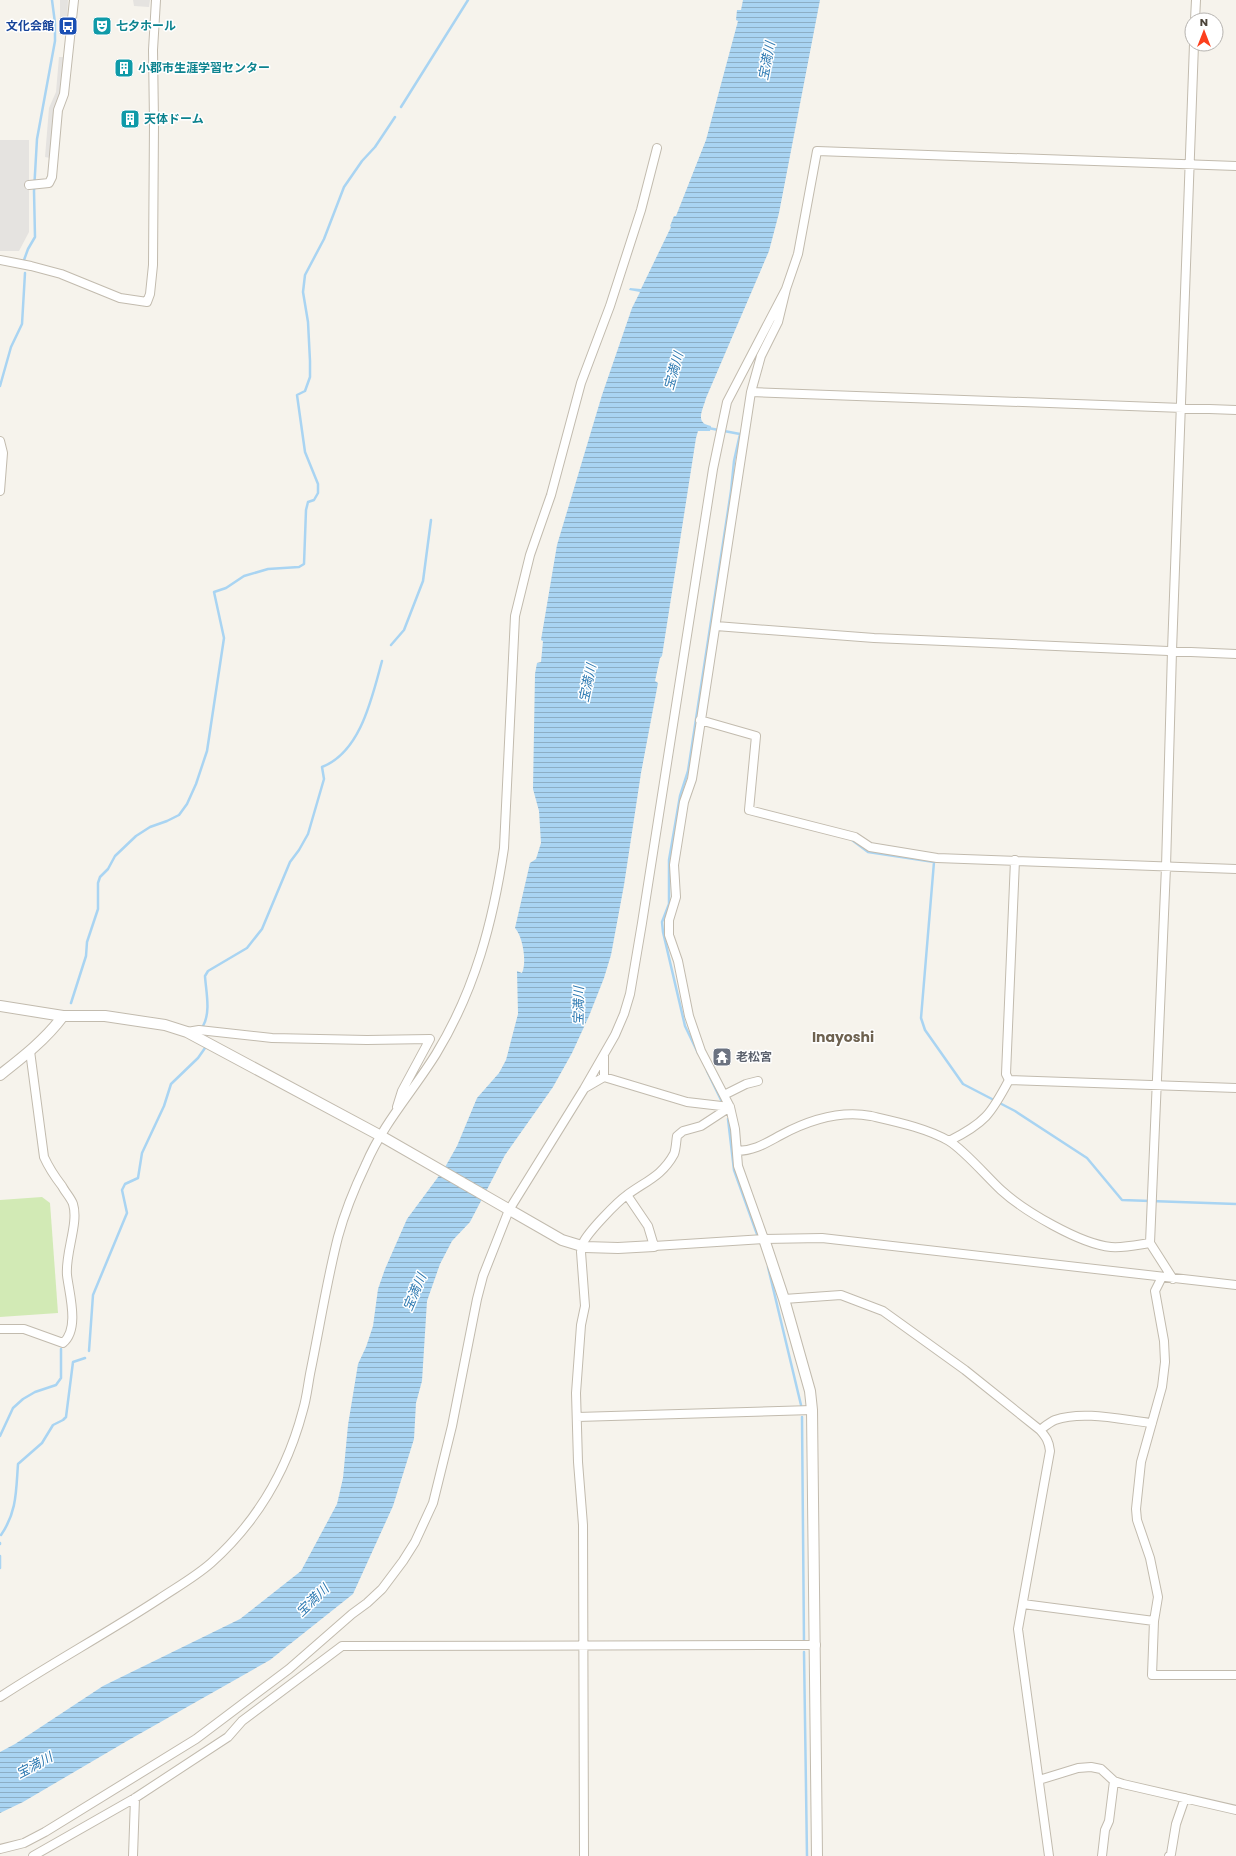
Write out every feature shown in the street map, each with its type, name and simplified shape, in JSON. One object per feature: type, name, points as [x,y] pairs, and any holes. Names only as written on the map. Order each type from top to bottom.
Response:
[{"type":"street","points":[[29,185],[49,183],[52,177],[58,110],[64,94],[74,0]]},
{"type":"street","points":[[0,260],[61,274],[120,298],[147,302],[150,294],[153,265],[153,50],[156,0]]},
{"type":"street","points":[[1195,12],[1196,0]]},
{"type":"street","points":[[1173,1279],[1150,1243],[1166,867],[1172,651],[1194,52]]},
{"type":"street","points":[[0,1697],[189,1581],[223,1552],[258,1512],[287,1462],[304,1408],[330,1268],[339,1233],[352,1194],[370,1155],[384,1138],[395,1115],[435,1055],[460,1011],[473,978],[486,935],[498,886],[504,848],[515,616],[518,602],[530,555],[551,495],[581,383],[612,299],[641,210],[657,148]]},
{"type":"street","points":[[817,1856],[816,1645],[812,1410],[810,1391],[784,1299],[738,1166],[735,1129],[730,1107],[710,1065],[701,1051],[689,1016],[678,961],[669,935],[669,920],[676,897],[674,865],[684,802],[692,779],[751,392],[761,356],[778,322],[786,289],[798,254],[817,151],[1236,166]]},
{"type":"street","points":[[0,1849],[24,1843],[45,1832],[196,1739],[289,1669],[352,1614],[367,1603],[392,1578],[415,1542],[433,1503],[452,1426],[483,1276],[509,1210],[604,1054],[624,1014],[630,994],[713,470],[727,402],[786,289]]},
{"type":"street","points":[[751,392],[1236,410]]},
{"type":"street","points":[[0,441],[3,453],[0,491]]},
{"type":"street","points":[[716,626],[874,638],[1236,654]]},
{"type":"street","points":[[700,720],[756,736],[749,810],[855,837],[870,847],[937,858],[1236,869]]},
{"type":"street","points":[[1009,1080],[1006,1074],[1015,860]]},
{"type":"street","points":[[0,1006],[64,1016],[105,1016],[165,1025],[187,1032],[384,1138],[562,1240],[585,1246],[618,1248],[795,1237],[846,1240],[1236,1286]]},
{"type":"street","points":[[0,1075],[30,1051],[55,1027],[64,1016]]},
{"type":"street","points":[[187,1032],[199,1030],[288,1038],[367,1040],[430,1039],[402,1091],[395,1115]]},
{"type":"street","points":[[0,1329],[24,1329],[63,1343],[67,1339],[71,1327],[72,1304],[67,1275],[67,1259],[75,1218],[74,1204],[52,1172],[44,1157],[30,1051]]},
{"type":"street","points":[[604,1054],[604,1077]]},
{"type":"street","points":[[584,1089],[604,1077],[687,1102],[730,1107]]},
{"type":"street","points":[[1009,1080],[1236,1088]]},
{"type":"street","points":[[949,1141],[970,1130],[988,1115],[1009,1080]]},
{"type":"street","points":[[724,1095],[746,1084],[758,1081]]},
{"type":"street","points":[[584,1243],[595,1226],[627,1195],[653,1179],[666,1166],[675,1153],[677,1136],[683,1131],[701,1126],[730,1107]]},
{"type":"street","points":[[737,1151],[749,1151],[811,1121],[852,1113],[905,1124],[949,1141],[1016,1202],[1064,1230],[1100,1245],[1111,1247],[1126,1247],[1150,1243]]},
{"type":"street","points":[[627,1195],[648,1226],[654,1246]]},
{"type":"street","points":[[581,1252],[585,1306],[581,1325],[576,1394],[578,1462],[583,1525],[584,1856]]},
{"type":"street","points":[[1162,1277],[1154,1291],[1164,1341],[1165,1362],[1162,1387],[1141,1462],[1136,1509],[1137,1520],[1150,1558],[1158,1598],[1154,1621],[1152,1675],[1236,1675]]},
{"type":"street","points":[[784,1299],[841,1295],[883,1311],[965,1370],[1040,1430],[1049,1443],[1050,1451],[1018,1636],[1049,1856]]},
{"type":"street","points":[[577,1417],[812,1410]]},
{"type":"street","points":[[1040,1430],[1054,1421],[1067,1417],[1083,1416],[1152,1423]]},
{"type":"street","points":[[1023,1604],[1154,1621]]},
{"type":"street","points":[[34,1856],[134,1798],[228,1737],[242,1722],[342,1646],[816,1645]]},
{"type":"street","points":[[1039,1780],[1078,1768],[1091,1767],[1102,1769],[1114,1781],[1236,1810]]},
{"type":"street","points":[[1102,1856],[1105,1830],[1109,1821],[1114,1781]]},
{"type":"street","points":[[133,1856],[134,1798]]},
{"type":"street","points":[[1169,1856],[1171,1854],[1176,1824],[1184,1798]]},
{"type":"green space","points":[[42,1197],[50,1203],[58,1313],[0,1317],[0,1200]]},
{"type":"shaded area","points":[[60,0],[68,0],[67,18],[60,18]]},
{"type":"shaded area","points":[[133,0],[150,0],[149,7],[134,6]]},
{"type":"shaded area","points":[[59,57],[64,57],[62,92],[54,109],[50,158],[45,157],[49,108],[56,92]]},
{"type":"shaded area","points":[[0,140],[29,140],[29,232],[19,251],[0,251]]},
{"type":"water","name":"宝満川","points":[[743,0],[820,0],[779,213],[769,251],[706,398],[701,415],[703,422],[711,426],[710,431],[698,431],[696,438],[662,656],[660,658],[655,681],[658,683],[641,773],[624,885],[611,955],[604,978],[589,1016],[572,1053],[553,1087],[505,1155],[470,1222],[452,1241],[440,1264],[427,1301],[422,1381],[416,1403],[414,1439],[393,1506],[353,1594],[270,1660],[23,1802],[0,1813],[0,1752],[15,1744],[103,1686],[240,1619],[301,1571],[337,1504],[343,1478],[348,1425],[358,1364],[373,1326],[378,1289],[385,1269],[407,1219],[444,1169],[457,1146],[477,1098],[499,1073],[506,1060],[518,1014],[517,971],[522,973],[524,963],[522,943],[515,928],[530,863],[536,859],[541,843],[539,811],[533,789],[535,674],[537,663],[541,662],[543,641],[541,640],[557,545],[602,395],[632,308],[640,292],[629,290],[630,288],[641,289],[671,227],[670,226],[674,216],[676,216],[706,140],[738,21],[736,20],[737,10],[741,10]]},
{"type":"waterway","points":[[24,260],[35,237],[34,191],[37,139],[55,41],[55,23],[52,0]]},
{"type":"waterway","points":[[401,107],[468,0]]},
{"type":"waterway","points":[[71,1003],[86,956],[87,942],[98,909],[98,883],[100,877],[108,869],[115,856],[136,836],[150,827],[179,815],[187,804],[196,784],[207,751],[224,638],[214,592],[226,588],[244,576],[268,569],[299,567],[304,564],[306,510],[308,502],[314,500],[318,493],[318,484],[305,452],[297,395],[305,391],[310,377],[308,322],[303,292],[305,275],[324,239],[344,187],[362,161],[375,147],[395,117]]},
{"type":"waterway","points":[[0,386],[11,347],[22,324],[25,273]]},
{"type":"waterway","points":[[698,1053],[685,1026],[662,922],[669,904],[669,860],[680,796],[688,771],[731,491],[734,461],[740,434],[708,428]]},
{"type":"waterway","points":[[391,645],[404,630],[423,581],[431,520]]},
{"type":"waterway","points":[[203,1026],[207,1015],[205,976],[208,971],[247,948],[262,929],[290,862],[308,834],[324,779],[322,767],[335,760],[346,749],[363,722],[374,691],[382,661]]},
{"type":"waterway","points":[[852,840],[868,852],[934,862],[921,1018],[925,1030],[963,1084],[1015,1111],[1087,1158],[1122,1200],[1236,1204]]},
{"type":"waterway","points":[[89,1351],[93,1295],[127,1213],[122,1190],[125,1184],[138,1178],[142,1153],[164,1106],[171,1084],[198,1058],[205,1048]]},
{"type":"waterway","points":[[707,1071],[722,1102]]},
{"type":"waterway","points":[[728,1119],[734,1170],[758,1237]]},
{"type":"waterway","points":[[768,1267],[801,1405]]},
{"type":"waterway","points":[[0,1436],[13,1408],[23,1399],[35,1392],[56,1385],[61,1378],[61,1349]]},
{"type":"waterway","points":[[1,1535],[13,1510],[18,1464],[42,1443],[53,1425],[66,1417],[73,1362],[85,1358]]},
{"type":"waterway","points":[[802,1417],[804,1643]]},
{"type":"waterway","points":[[0,1556],[0,1568]]},
{"type":"waterway","points":[[804,1652],[807,1856]]},
{"type":"place","name":"文化会館","points":[[68,26]]},
{"type":"place","name":"七夕ホール","points":[[102,26]]},
{"type":"place","name":"小郡市生涯学習センター","points":[[124,68]]},
{"type":"place","name":"天体ドーム","points":[[130,119]]},
{"type":"place","name":"老松宮","points":[[722,1057]]},
{"type":"district","name":"Inayoshi","points":[[843,1037]]}]
